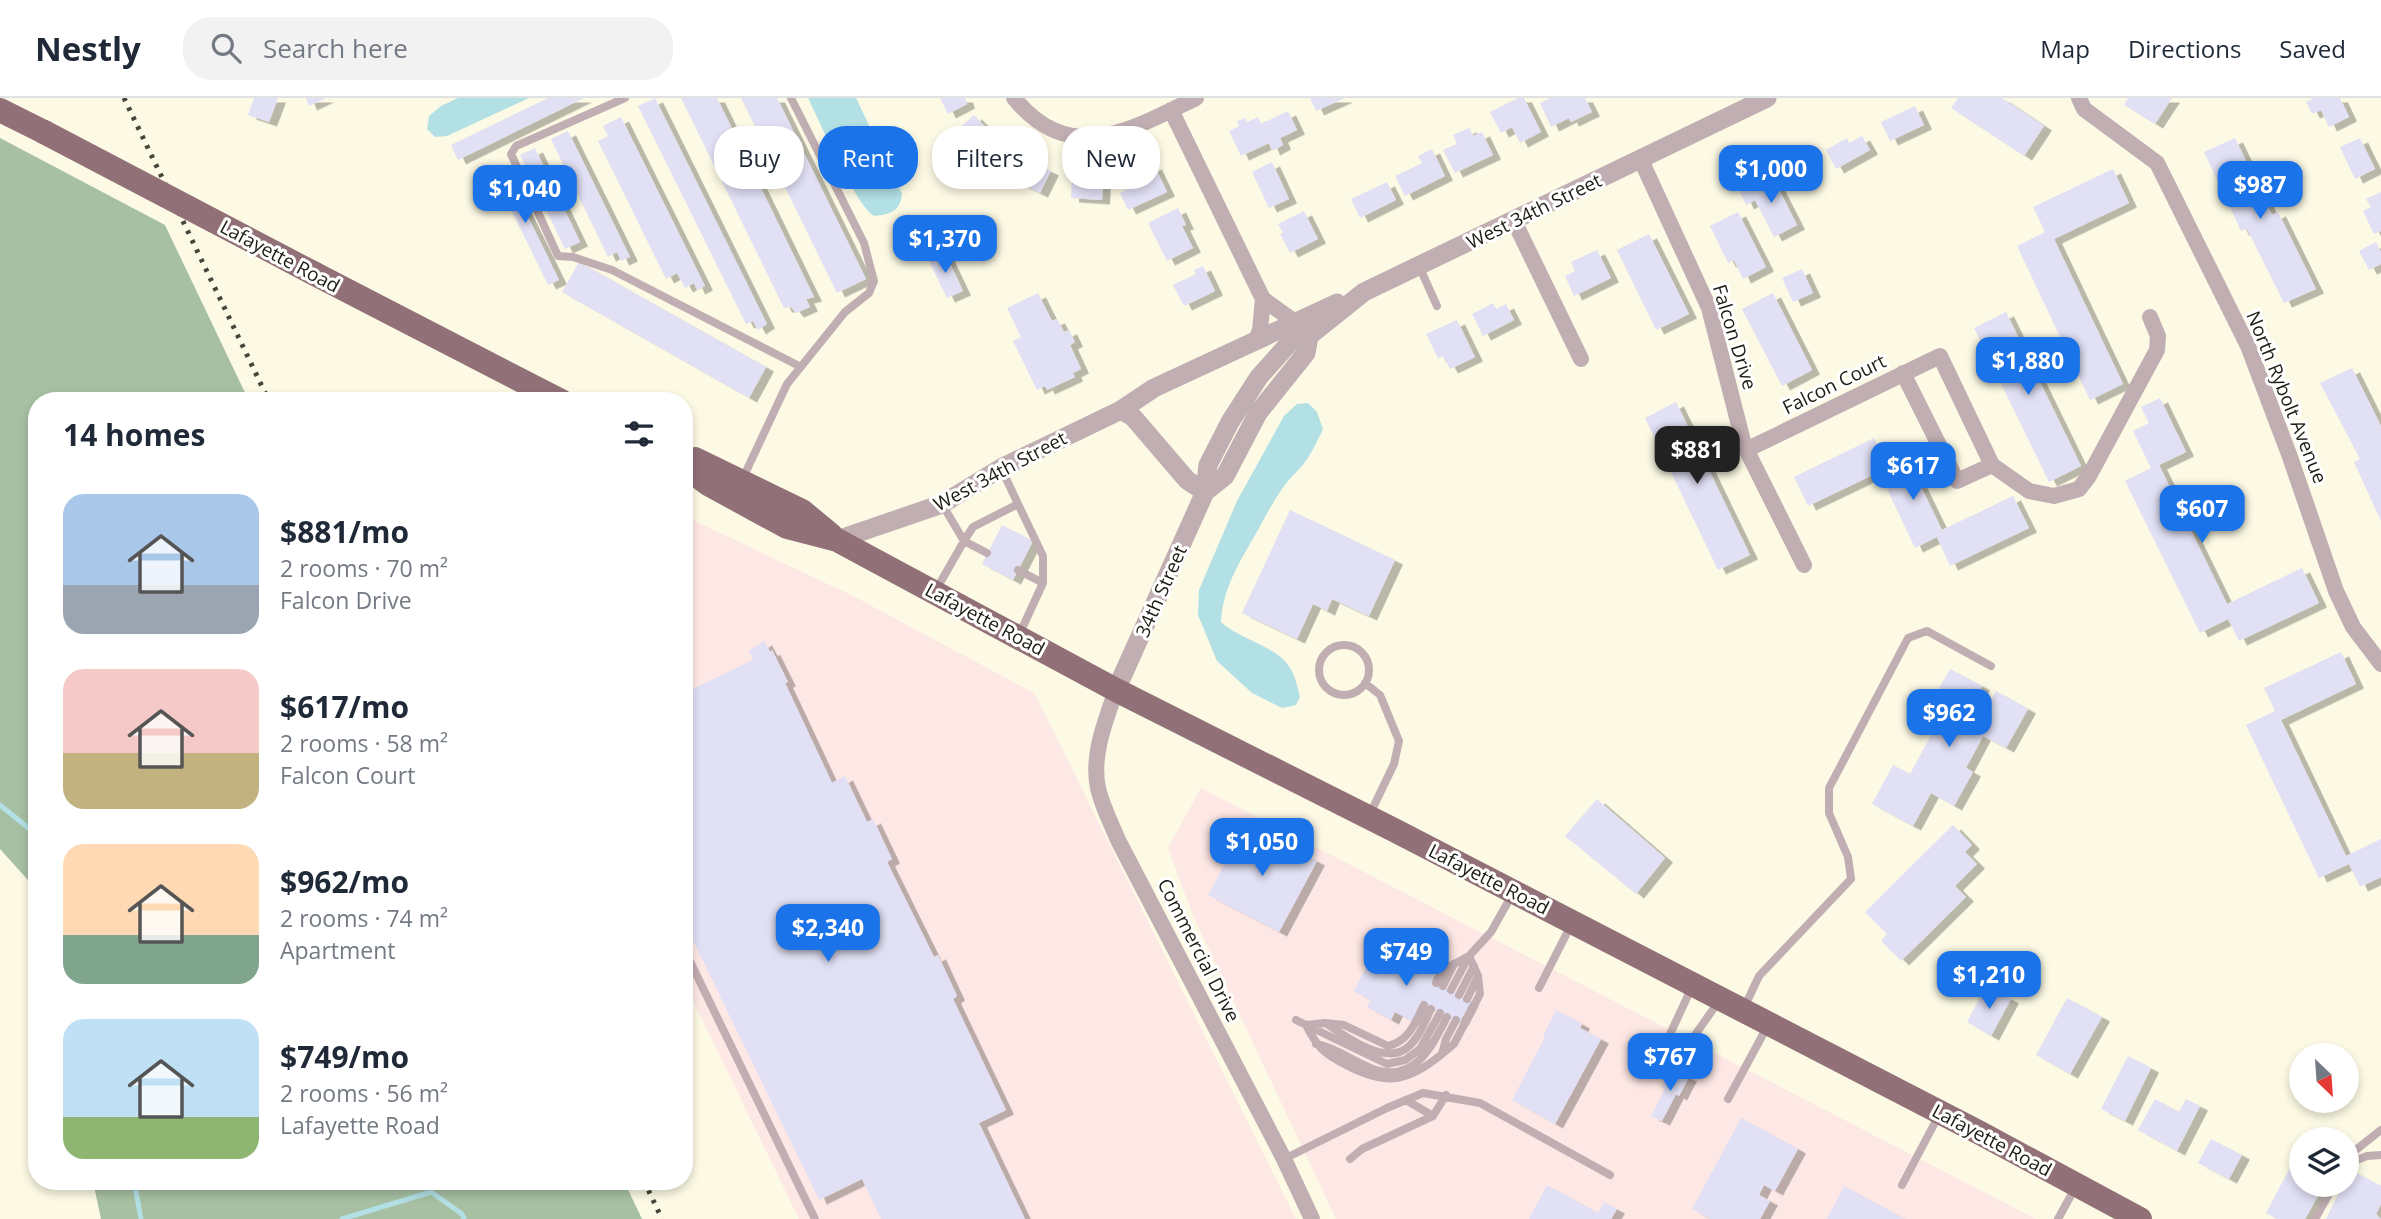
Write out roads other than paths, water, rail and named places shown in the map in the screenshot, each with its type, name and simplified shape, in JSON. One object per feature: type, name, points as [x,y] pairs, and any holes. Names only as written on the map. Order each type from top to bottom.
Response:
[{"type":"main road","name":"Lafayette Road","points":[[0,110],[544,392]]},
{"type":"main road","name":"Lafayette Road","points":[[693,460],[802,511],[837,540],[1116,690],[1940,1112],[2140,1219]]},
{"type":"main road","name":"Lafayette Road","points":[[693,472],[708,484],[787,527],[837,540]]},
{"type":"street","points":[[1014,98],[1031,116],[1054,129],[1071,135],[1096,137],[1129,131],[1196,98]]},
{"type":"street","name":"West 34th Street","points":[[837,540],[942,504],[1001,468],[1121,410],[1154,388],[1256,340],[1302,329],[1364,292],[1767,98]]},
{"type":"street","name":"North Rybolt Avenue","points":[[2079,98],[2084,108],[2157,163],[2248,346],[2336,591],[2353,627],[2381,664]]},
{"type":"street","points":[[1171,110],[1263,299],[1302,329]]},
{"type":"street","name":"Falcon Drive","points":[[1641,160],[1709,308],[1746,450],[1804,565]]},
{"type":"street","points":[[1514,221],[1581,359]]},
{"type":"street","points":[[1256,340],[1260,330],[1263,299]]},
{"type":"street","name":"Falcon Court","points":[[1746,450],[1940,356],[1992,465],[2029,491],[2054,496],[2079,489],[2089,476],[2157,350],[2158,336],[2150,317]]},
{"type":"street","name":"West 34th Street","points":[[1205,492],[1225,475],[1258,413],[1306,353],[1302,329]]},
{"type":"street","name":"Falcon Court","points":[[1903,373],[1957,481],[1992,465]]},
{"type":"street","points":[[1121,410],[1133,417],[1187,480],[1205,492]]},
{"type":"street","name":"34th Street","points":[[1116,690],[1205,492]]},
{"type":"street","name":"Commercial Drive","points":[[1116,690],[1103,727],[1097,761],[1097,784],[1102,801],[1118,840],[1284,1159],[1312,1219]]},
{"type":"lane","points":[[625,98],[516,145],[512,154],[558,256],[573,257],[612,270],[801,368]]},
{"type":"lane","points":[[742,481],[788,384],[845,312],[869,293],[874,281],[864,243],[791,98]]},
{"type":"lane","points":[[1419,267],[1437,306]]},
{"type":"lane","points":[[1001,468],[1043,556],[1043,583],[1018,638]]},
{"type":"lane","points":[[942,504],[964,541],[987,553]]},
{"type":"lane","points":[[934,593],[973,527],[1018,504]]},
{"type":"lane","points":[[1018,570],[1043,583]]},
{"type":"lane","points":[[1680,1056],[1852,879],[1848,857],[1829,813],[1829,788],[1908,638],[1927,631],[1991,666]]},
{"type":"lane","points":[[1341,644],[1357,648],[1364,654],[1369,669],[1365,683],[1360,690],[1346,695],[1329,691],[1318,674],[1322,655],[1333,646],[1341,644]]},
{"type":"lane","points":[[1365,683],[1380,695],[1399,741],[1394,764],[1368,819]]},
{"type":"lane","points":[[1451,990],[1469,956],[1491,932],[1514,892]]},
{"type":"lane","points":[[1539,988],[1572,922]]},
{"type":"lane","points":[[1451,990],[1454,964],[1469,956]]},
{"type":"lane","points":[[1306,1026],[1325,1054],[1369,1077],[1392,1080],[1418,1072],[1454,1044],[1480,994],[1478,976],[1469,956]]},
{"type":"lane","points":[[1451,990],[1474,966]]},
{"type":"lane","points":[[693,968],[814,1219]]},
{"type":"lane","points":[[1451,990],[1478,976]]},
{"type":"lane","points":[[1664,1047],[1693,985]]},
{"type":"lane","points":[[1440,1013],[1446,1039],[1442,1054]]},
{"type":"lane","points":[[1306,1026],[1344,1024],[1388,1046],[1400,1043],[1440,1013]]},
{"type":"lane","points":[[1296,1020],[1387,1064],[1405,1060],[1420,1049],[1440,1013]]},
{"type":"lane","points":[[1316,1044],[1331,1047],[1375,1070],[1396,1071],[1407,1068],[1426,1055],[1440,1013]]},
{"type":"lane","points":[[1728,1099],[1769,1024]]},
{"type":"lane","points":[[1284,1159],[1423,1093],[1479,1103],[1610,1175]]},
{"type":"lane","points":[[1350,1159],[1362,1149],[1433,1116],[1446,1095]]},
{"type":"lane","points":[[1406,1100],[1433,1116]]},
{"type":"lane","points":[[1902,1185],[1940,1112]]},
{"type":"lane","points":[[2359,1147],[2381,1129]]},
{"type":"lane","points":[[2359,1159],[2381,1155]]},
{"type":"lane","points":[[2058,1219],[2077,1185]]},
{"type":"lane","points":[[2315,1219],[2327,1197]]},
{"type":"water","points":[[458,98],[529,98],[447,136],[435,137],[427,129],[429,116],[441,106]]},
{"type":"water","points":[[808,98],[856,98],[869,126],[821,126]]},
{"type":"water","points":[[853,189],[900,189],[902,194],[899,205],[893,211],[874,216]]},
{"type":"water","points":[[1308,403],[1317,412],[1323,429],[1305,463],[1277,496],[1240,562],[1225,596],[1221,622],[1275,653],[1288,665],[1300,697],[1296,705],[1282,708],[1252,693],[1217,661],[1198,615],[1199,590],[1237,501],[1284,416],[1297,404]]},
{"type":"waterway","points":[[0,805],[28,828]]},
{"type":"waterway","points":[[136,1190],[141,1219]]},
{"type":"waterway","points":[[342,1219],[431,1192],[462,1214],[464,1219]]},
{"type":"railway","points":[[124,98],[265,392]]},
{"type":"railway","points":[[648,1190],[662,1219]]}]
